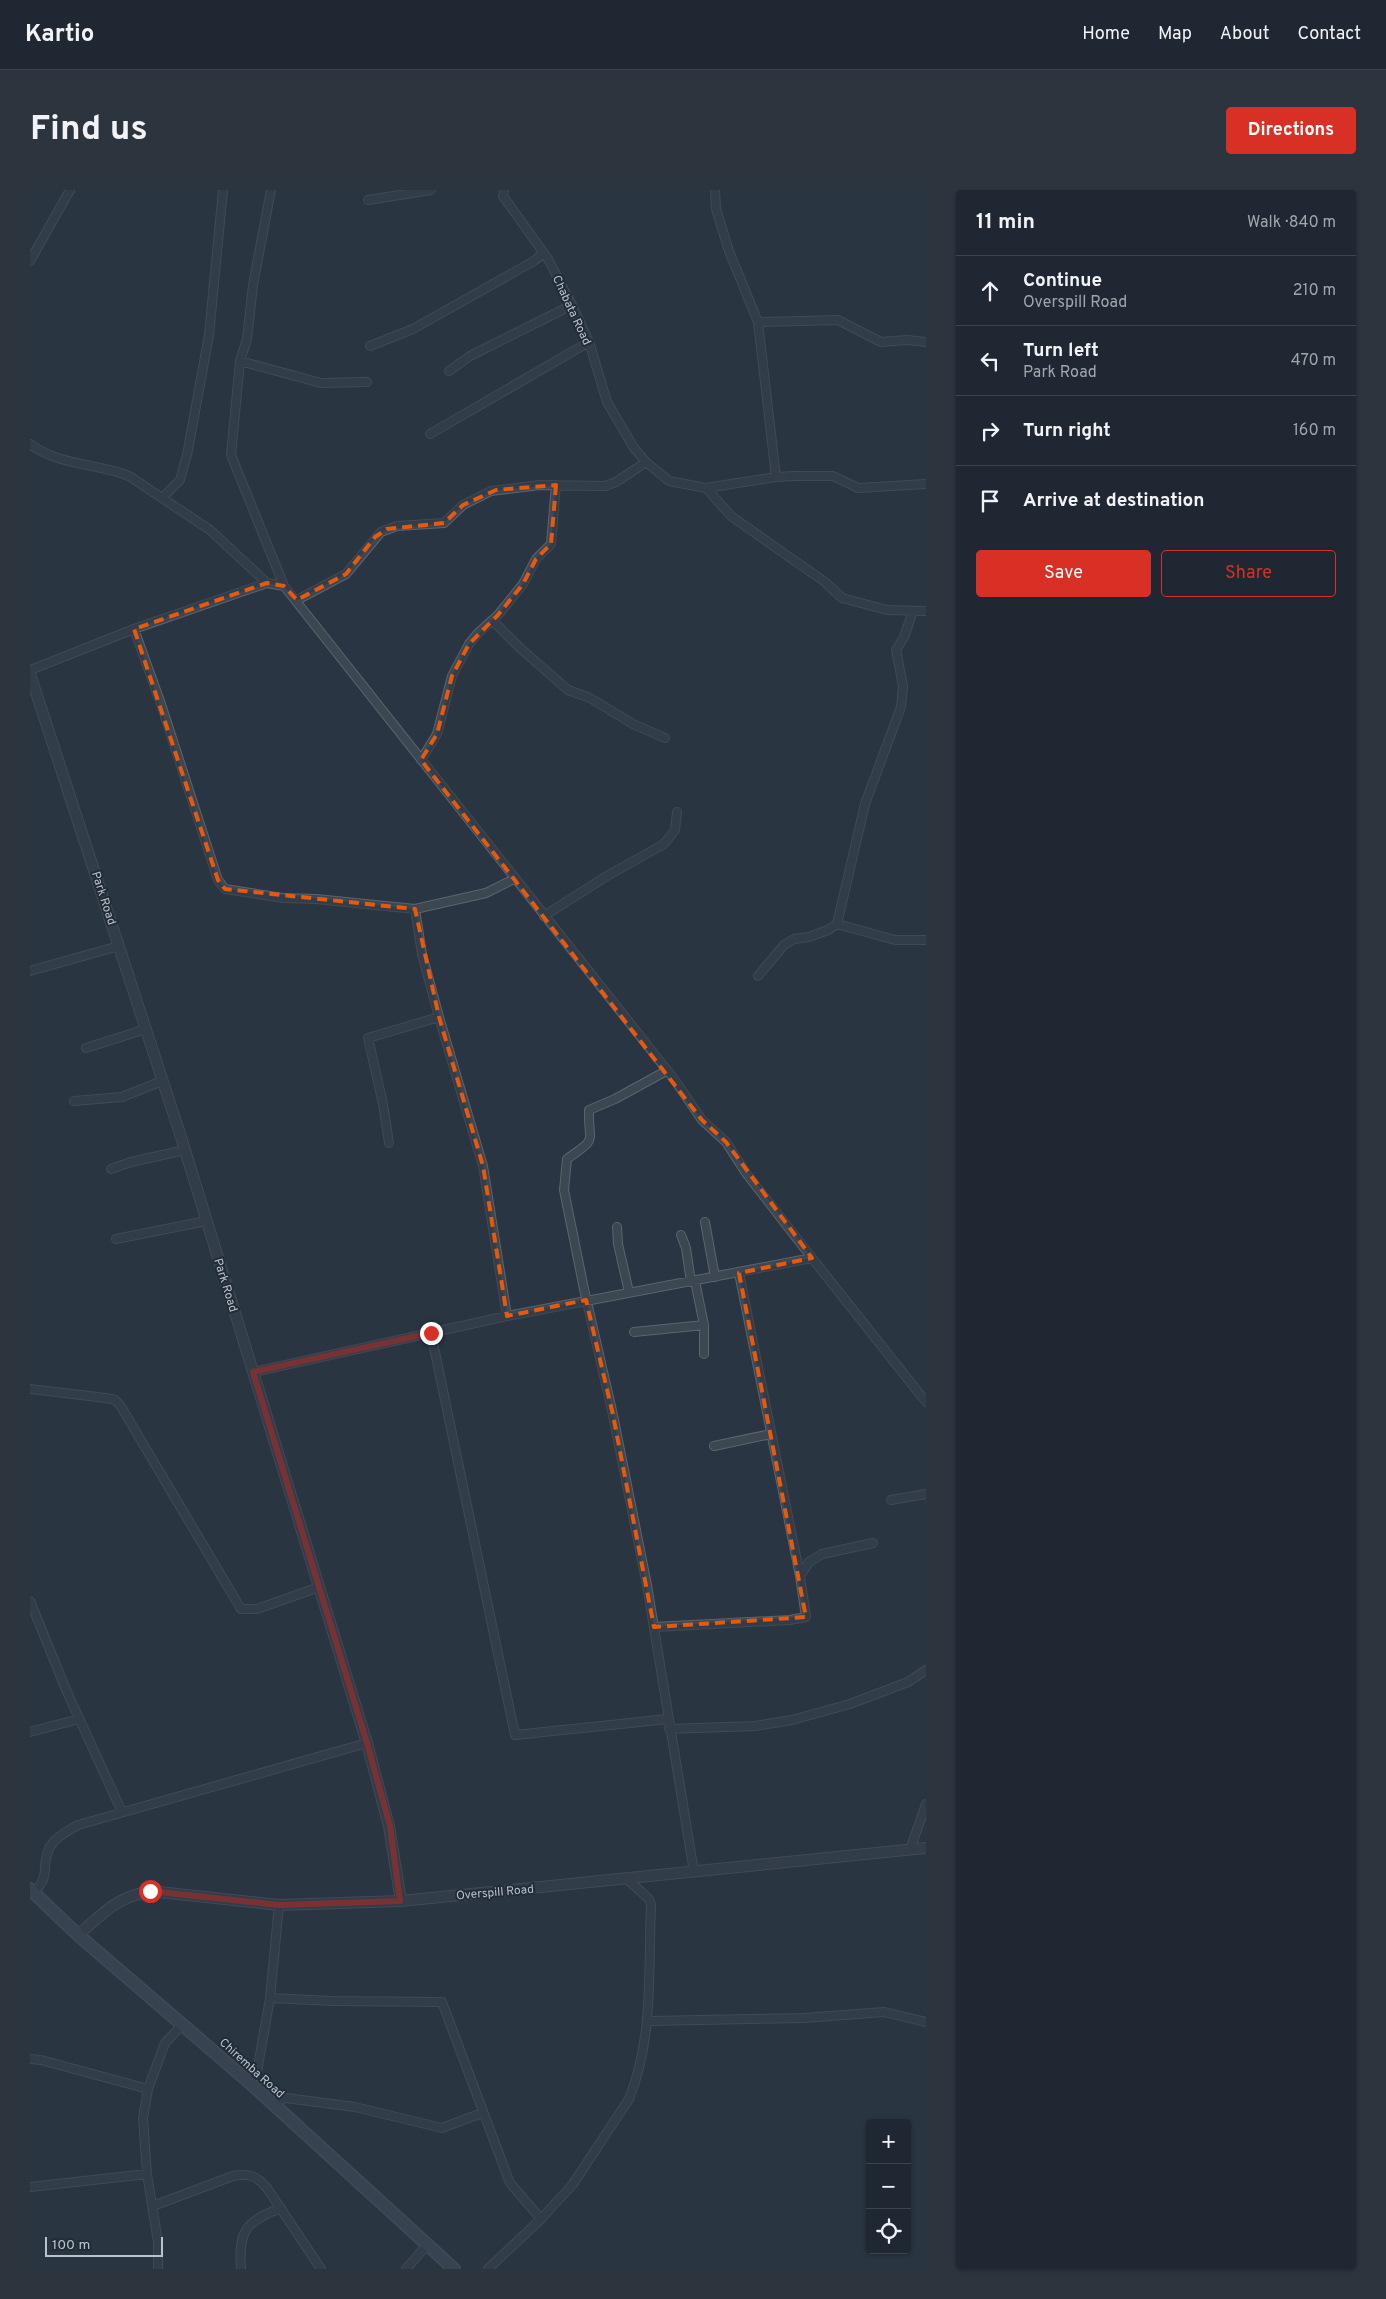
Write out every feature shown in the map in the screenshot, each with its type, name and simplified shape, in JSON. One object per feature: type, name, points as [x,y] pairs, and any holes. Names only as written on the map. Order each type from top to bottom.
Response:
[{"type":"main road","name":"Chiremba Road","points":[[32,1890],[78,1935],[249,2082],[454,2269]]},
{"type":"street","points":[[30,261],[70,190]]},
{"type":"street","points":[[162,498],[180,480],[186,456],[209,335],[223,190]]},
{"type":"street","points":[[270,190],[253,285],[246,339],[240,361],[231,455],[284,586],[297,600],[666,1071],[702,1120],[726,1142],[746,1173],[926,1402]]},
{"type":"street","points":[[368,200],[431,190]]},
{"type":"street","name":"Chabata Road","points":[[504,190],[503,196],[544,253],[572,305],[588,342],[607,402],[634,448],[646,462],[669,481],[706,488],[776,477],[833,476],[858,488],[926,484]]},
{"type":"street","points":[[715,190],[716,209],[729,251],[758,322],[776,477]]},
{"type":"street","points":[[370,346],[413,329],[534,261],[544,253]]},
{"type":"street","points":[[449,371],[470,356],[572,305]]},
{"type":"street","points":[[758,322],[838,320],[881,342],[907,340],[926,342]]},
{"type":"street","points":[[430,434],[588,342]]},
{"type":"street","points":[[240,361],[321,383],[367,382]]},
{"type":"street","points":[[30,444],[36,449],[78,465],[115,470],[129,476],[210,530],[267,583]]},
{"type":"street","points":[[297,600],[346,574],[375,537],[387,529],[397,526],[444,524],[463,504],[496,490],[540,485],[605,486],[616,482],[646,462]]},
{"type":"street","points":[[421,760],[437,734],[451,680],[460,660],[474,637],[493,621],[523,584],[536,559],[551,544],[556,485]]},
{"type":"street","points":[[706,488],[731,516],[825,582],[842,598],[876,608],[926,611]]},
{"type":"street","points":[[30,670],[134,629],[267,583],[284,586]]},
{"type":"street","points":[[758,976],[784,945],[794,940],[828,930],[838,924],[865,804],[901,707],[903,686],[896,650],[904,636],[913,611]]},
{"type":"street","points":[[493,621],[568,690],[590,698],[633,724],[665,738]]},
{"type":"street","points":[[134,629],[161,704],[218,880],[225,889],[283,898],[316,899],[415,909],[486,893],[514,879]]},
{"type":"street","name":"Park Road","points":[[30,674],[185,1150],[367,1743],[390,1826],[400,1901]]},
{"type":"street","points":[[544,916],[602,879],[664,844],[675,830],[676,812]]},
{"type":"street","points":[[415,909],[422,954],[483,1166],[507,1316]]},
{"type":"street","points":[[838,924],[894,940],[926,940]]},
{"type":"street","points":[[30,971],[119,946]]},
{"type":"street","points":[[389,1143],[383,1104],[368,1038],[439,1017]]},
{"type":"street","points":[[86,1048],[146,1029]]},
{"type":"street","points":[[666,1071],[615,1099],[589,1110],[591,1135],[588,1144],[567,1159],[564,1190],[586,1300],[613,1415],[654,1627],[669,1729],[694,1872]]},
{"type":"street","points":[[74,1101],[122,1097],[162,1081]]},
{"type":"street","points":[[111,1169],[131,1162],[185,1150]]},
{"type":"street","points":[[116,1239],[206,1221]]},
{"type":"street","points":[[705,1222],[715,1277]]},
{"type":"street","points":[[617,1228],[618,1244],[629,1292]]},
{"type":"street","points":[[681,1235],[686,1248],[704,1325],[704,1354]]},
{"type":"street","points":[[253,1372],[507,1316],[812,1258]]},
{"type":"street","points":[[654,1627],[790,1620],[806,1617],[800,1576],[738,1273]]},
{"type":"street","points":[[634,1332],[704,1325]]},
{"type":"street","points":[[431,1333],[515,1735],[668,1719]]},
{"type":"street","points":[[30,1389],[106,1398],[115,1400],[120,1405],[241,1609],[258,1609],[319,1587]]},
{"type":"street","points":[[714,1446],[771,1434]]},
{"type":"street","points":[[890,1500],[926,1494]]},
{"type":"street","points":[[800,1576],[809,1562],[822,1554],[873,1544]]},
{"type":"street","points":[[30,1601],[79,1720],[122,1812]]},
{"type":"street","points":[[669,1729],[755,1726],[792,1720],[850,1704],[900,1686],[918,1677],[926,1670]]},
{"type":"street","points":[[30,1732],[79,1720]]},
{"type":"street","points":[[32,1890],[44,1881],[48,1851],[55,1840],[78,1825],[367,1743]]},
{"type":"street","points":[[910,1850],[926,1804]]},
{"type":"street","name":"Overspill Road","points":[[78,1935],[119,1900],[130,1895],[150,1891],[279,1905],[400,1901],[628,1880],[926,1848]]},
{"type":"street","points":[[488,2269],[541,2219],[573,2184],[629,2099],[643,2053],[649,2021],[651,1904],[649,1899],[628,1880]]},
{"type":"street","points":[[249,2082],[257,2072],[270,1998],[279,1905]]},
{"type":"street","points":[[270,1998],[332,2001],[442,2002],[482,2113],[510,2183],[541,2219]]},
{"type":"street","points":[[649,2021],[804,2018],[884,2012],[926,2022]]},
{"type":"street","points":[[158,2269],[158,2242],[147,2174],[143,2118],[148,2089],[165,2043],[183,2024]]},
{"type":"street","points":[[30,2059],[41,2060],[148,2089]]},
{"type":"street","points":[[270,2103],[286,2098],[355,2106],[442,2128],[482,2113]]},
{"type":"street","points":[[30,2186],[147,2174]]},
{"type":"street","points":[[153,2206],[241,2174],[258,2177],[321,2269]]},
{"type":"street","points":[[241,2269],[239,2249],[244,2231],[253,2220],[281,2208]]},
{"type":"street","points":[[406,2269],[427,2245]]},
{"type":"highlighted area","points":[[556,485],[551,544],[536,559],[523,584],[498,615],[469,644],[452,676],[437,734],[421,760],[702,1120],[726,1142],[812,1258],[739,1273],[806,1617],[654,1627],[613,1415],[586,1300],[507,1316],[483,1166],[439,1017],[415,909],[225,889],[218,880],[134,629],[267,583],[284,586],[297,600],[346,574],[375,537],[387,529],[444,523],[463,505],[496,490]]},
{"type":"route","points":[[150,1891],[279,1905],[400,1901],[390,1826],[367,1743],[253,1372],[431,1333]]}]
